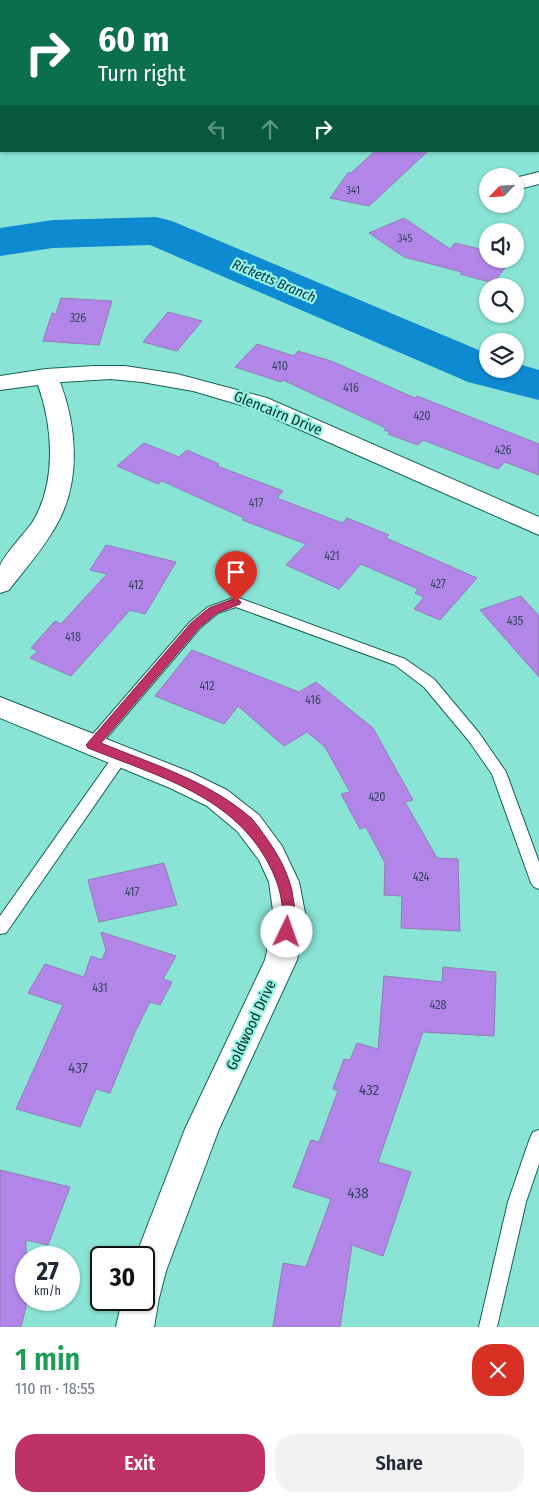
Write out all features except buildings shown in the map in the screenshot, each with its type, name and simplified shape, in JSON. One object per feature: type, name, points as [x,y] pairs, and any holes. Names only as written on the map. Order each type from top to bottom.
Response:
[{"type":"street","points":[[524,182],[539,178]]},
{"type":"street","name":"Glencairn Drive","points":[[0,382],[46,376],[125,373],[177,380],[216,389],[259,403],[539,527]]},
{"type":"street","points":[[0,584],[45,523],[60,484],[62,466],[60,434],[54,398],[46,376]]},
{"type":"street","name":"Goldwood Drive","points":[[0,708],[180,780],[217,798],[248,823],[271,854],[284,882],[290,918],[281,960],[202,1129],[155,1253]]},
{"type":"street","points":[[135,1327],[139,1311]]},
{"type":"lane","points":[[0,928],[106,750],[195,625],[213,610],[236,602],[400,662],[429,683],[474,737],[499,772],[539,882]]},
{"type":"lane","points":[[488,1327],[517,1202],[539,1138]]},
{"type":"waterway","name":"Ricketts Branch","points":[[0,242],[53,234],[156,231],[486,371],[539,385]]},
{"type":"route","points":[[236,602],[213,610],[195,625],[92,745],[180,780],[217,798],[248,823],[271,854],[284,882],[290,918],[287,932]]}]
